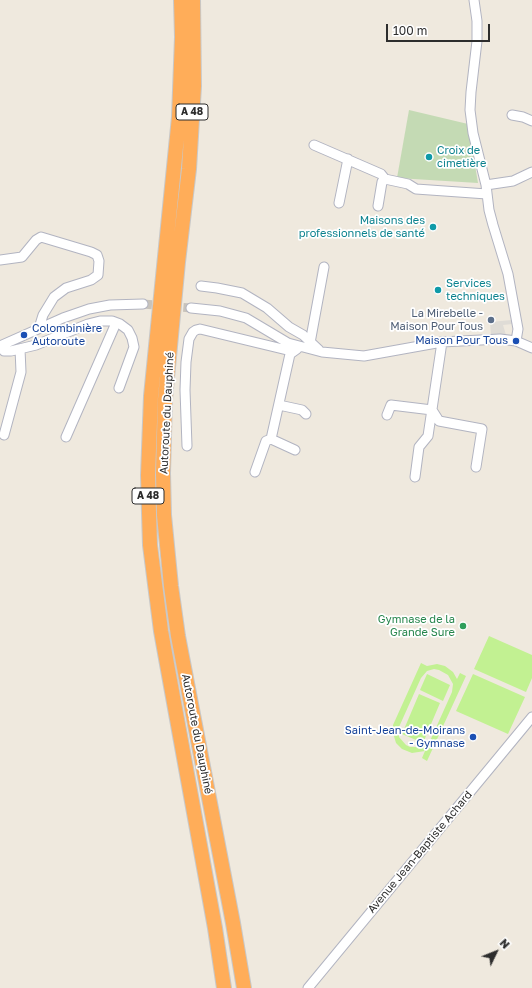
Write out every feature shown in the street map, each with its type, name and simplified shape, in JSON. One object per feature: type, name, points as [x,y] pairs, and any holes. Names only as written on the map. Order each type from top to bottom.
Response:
[{"type":"highway","name":"Autoroute du Dauphiné","points":[[181,0],[182,59],[179,117],[151,396],[148,468],[150,545],[161,632],[224,988]]},
{"type":"highway","name":"Autoroute du Dauphiné","points":[[193,0],[194,86],[189,169],[178,262],[165,399],[163,466],[164,515],[170,579],[178,636],[244,988]]},
{"type":"street","points":[[474,0],[477,22],[477,41],[470,110],[473,133],[493,225],[508,274],[518,329],[516,341]]},
{"type":"street","points":[[512,115],[523,116],[532,121]]},
{"type":"street","points":[[314,145],[381,174],[385,179],[408,184],[416,189],[486,190],[513,181],[532,172]]},
{"type":"street","points":[[339,202],[348,159]]},
{"type":"street","points":[[378,206],[382,182],[385,179]]},
{"type":"street","points":[[0,260],[22,257],[36,240],[41,237],[97,255],[99,261],[98,275],[91,280],[66,288],[54,297],[43,315],[40,328]]},
{"type":"street","points":[[310,343],[324,267]]},
{"type":"street","points":[[201,286],[242,293],[267,308],[289,327],[303,335],[310,343],[322,352]]},
{"type":"street","points":[[119,388],[134,347],[128,330],[116,322],[100,320],[36,346],[11,351],[4,351],[0,347],[63,318],[89,309],[110,305],[143,304]]},
{"type":"street","points":[[191,308],[220,311],[246,318],[288,343],[322,352],[364,356],[442,342],[500,339],[516,341],[532,348]]},
{"type":"street","points":[[66,437],[116,322]]},
{"type":"street","points":[[187,446],[185,390],[186,362],[189,340],[193,332],[200,329],[287,350],[300,347]]},
{"type":"street","points":[[415,477],[419,447],[428,436],[442,342]]},
{"type":"street","points":[[271,439],[290,354],[300,347]]},
{"type":"street","points":[[4,435],[21,372],[20,349]]},
{"type":"street","points":[[387,414],[392,404],[432,410],[439,421],[482,429],[476,467]]},
{"type":"street","points":[[279,405],[302,410],[306,414]]},
{"type":"street","points":[[271,439],[296,450]]},
{"type":"street","points":[[255,472],[266,441],[271,439]]},
{"type":"street","name":"Avenue Jean-Baptiste Achard","points":[[308,988],[532,717]]},
{"type":"green space","points":[[409,110],[468,124],[478,183],[397,178]]},
{"type":"green space","points":[[489,636],[532,655],[532,678],[526,692],[474,669]]},
{"type":"green space","points":[[421,663],[427,666],[437,664],[445,666],[453,672],[457,679],[460,673],[466,676],[427,761],[422,758],[425,751],[412,753],[402,749],[396,743],[393,733],[393,725]],"holes":[[[434,669],[448,675],[453,684],[452,692],[430,741],[421,747],[410,747],[406,745],[399,737],[399,727],[421,678],[427,671]]]},
{"type":"green space","points":[[427,674],[450,685],[443,701],[420,690]]},
{"type":"green space","points":[[473,674],[525,697],[508,734],[456,711]]},
{"type":"green space","points":[[419,694],[440,703],[423,743],[402,734]]},
{"type":"shaded area","points":[[512,320],[512,324],[503,325],[506,335],[491,335],[490,322]]},
{"type":"tunnel","points":[[143,304],[191,308]]},
{"type":"place","name":"Croix de cimetière","points":[[429,157]]},
{"type":"place","name":"Maisons des professionnels de santé","points":[[433,227]]},
{"type":"place","name":"Services techniques","points":[[438,290]]},
{"type":"place","name":"La Mirebelle - Maison Pour Tous","points":[[491,320]]},
{"type":"place","name":"Colombinière Autoroute","points":[[24,335]]},
{"type":"place","name":"Maison Pour Tous","points":[[516,341]]},
{"type":"place","name":"Gymnase de la Grande Sure","points":[[463,626]]},
{"type":"place","name":"Saint-Jean-de-Moirans - Gymnase","points":[[473,737]]}]
